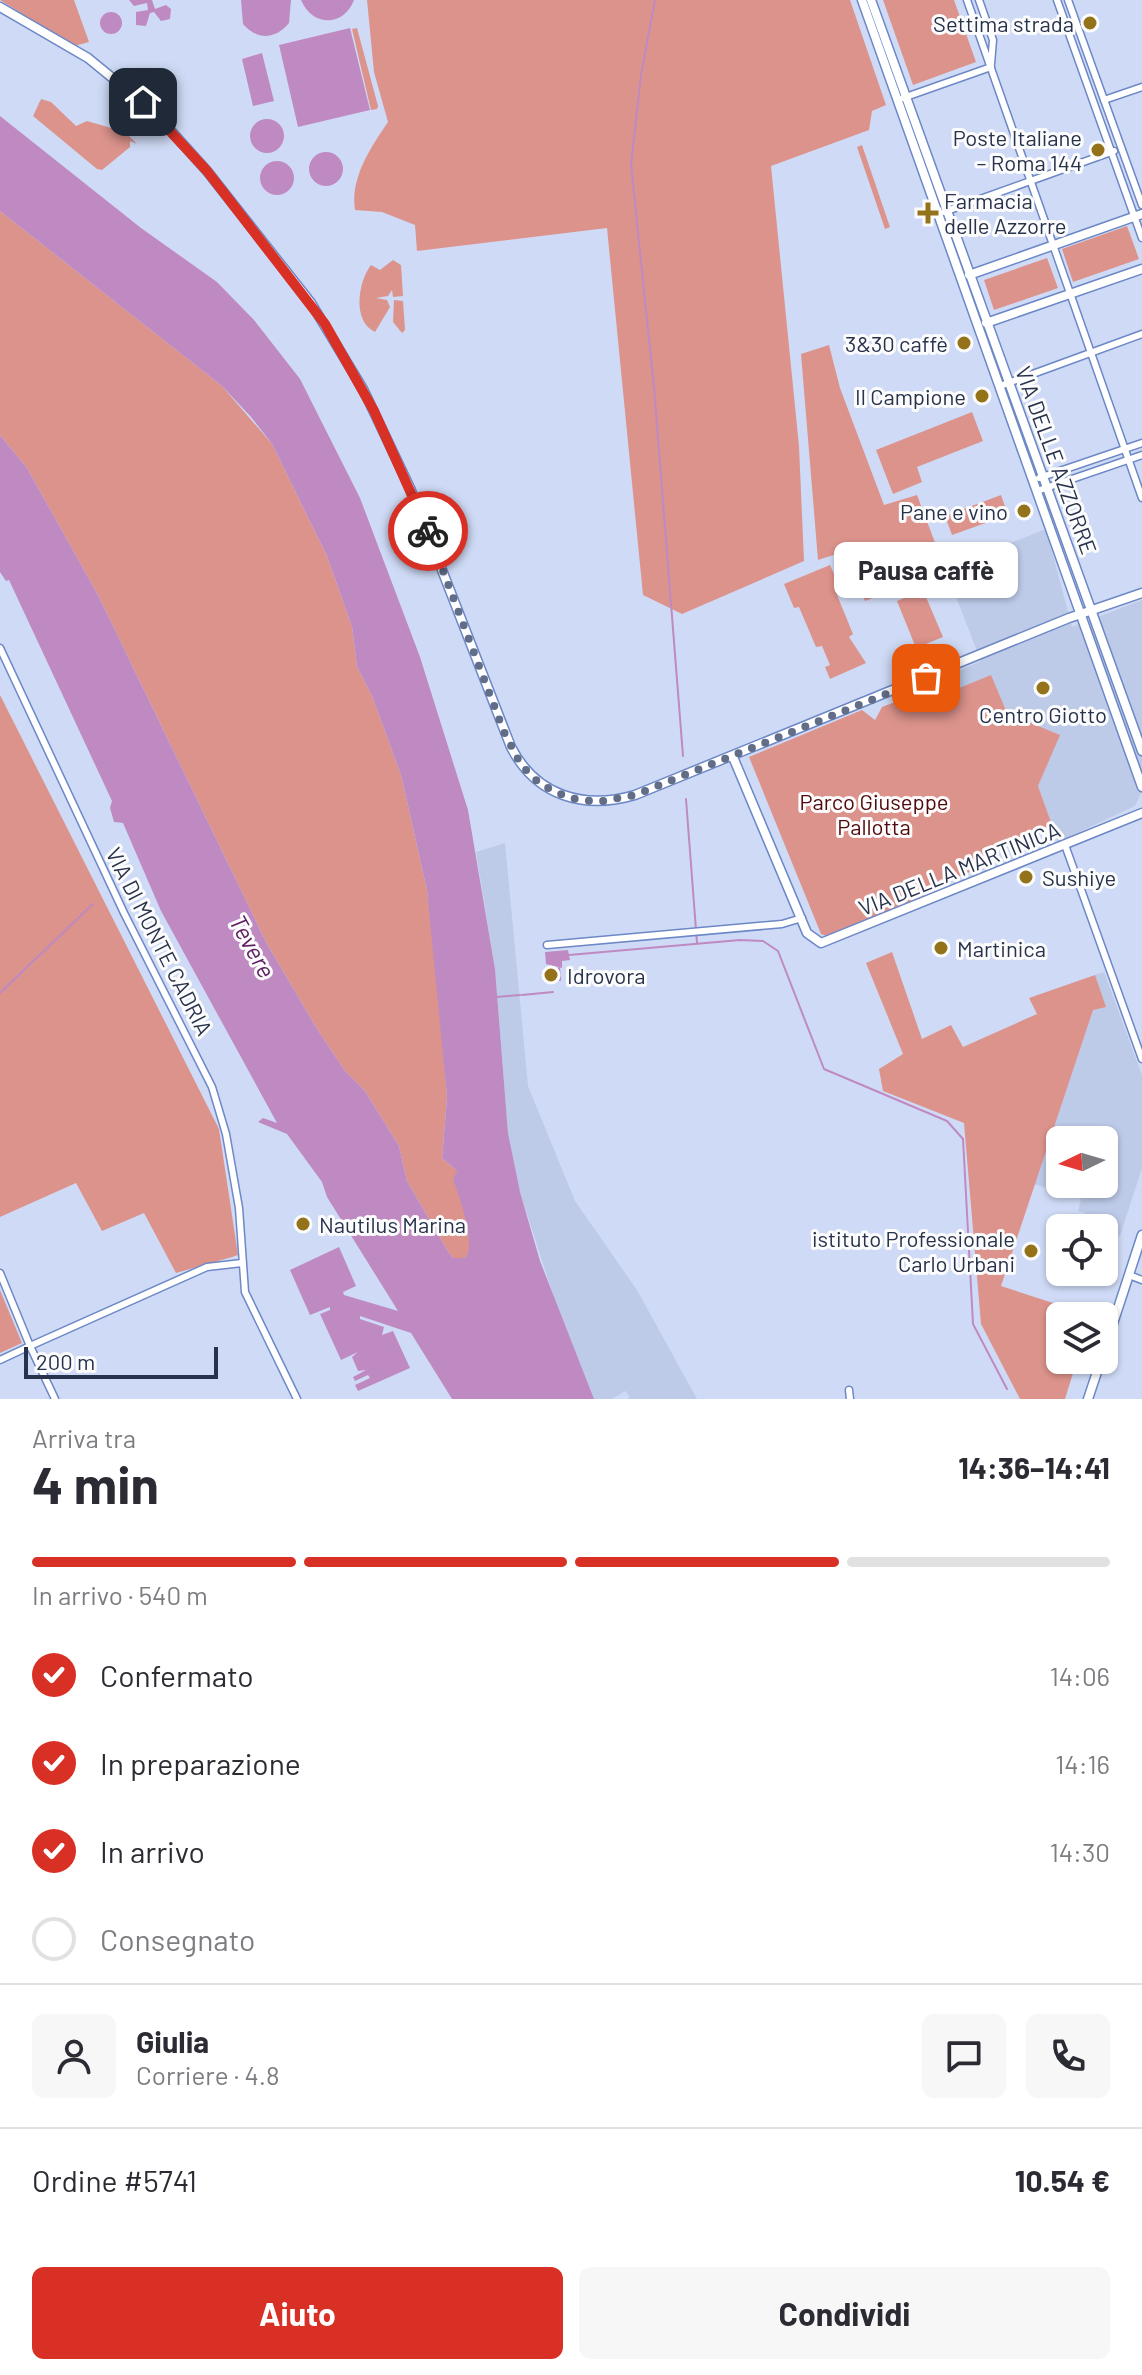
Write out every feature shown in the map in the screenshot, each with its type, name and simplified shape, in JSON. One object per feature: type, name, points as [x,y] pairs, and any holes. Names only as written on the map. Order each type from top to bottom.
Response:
[{"type":"street","name":"VIA DELLE AZZORRE","points":[[862,0],[948,211],[1142,751]]},
{"type":"street","name":"VIA DELLE AZZORRE","points":[[871,0],[938,214],[1142,787]]},
{"type":"street","points":[[967,0],[1142,498]]},
{"type":"street","points":[[1057,0],[1111,153],[1138,216],[1142,238]]},
{"type":"street","points":[[1068,0],[1142,205]]},
{"type":"street","points":[[981,1],[993,40],[991,67]]},
{"type":"street","points":[[0,7],[88,58],[154,112],[207,171],[311,303],[352,368],[387,436],[436,549],[504,732],[518,760],[533,778],[569,798],[610,801],[647,791],[1081,614],[1142,593]]},
{"type":"street","points":[[902,98],[991,67]]},
{"type":"street","points":[[1094,104],[1142,87]]},
{"type":"street","points":[[938,214],[1121,149]]},
{"type":"street","points":[[961,278],[1138,216]]},
{"type":"street","points":[[978,326],[1142,269]]},
{"type":"street","points":[[1000,386],[1142,334]]},
{"type":"street","points":[[1033,480],[1142,443]]},
{"type":"street","points":[[1037,491],[1142,455]]},
{"type":"street","name":"VIA DI MONTE CADRIA","points":[[0,648],[124,913],[210,1080],[234,1179],[244,1244],[244,1288],[252,1312],[297,1399]]},
{"type":"street","points":[[1106,685],[1117,681]]},
{"type":"street","points":[[1127,745],[1138,741]]},
{"type":"street","name":"VIA DELLA MARTINICA","points":[[733,757],[810,937],[825,943],[1142,813]]},
{"type":"street","points":[[1142,803],[1142,813]]},
{"type":"street","points":[[1065,845],[1142,1059]]},
{"type":"street","points":[[547,945],[782,924],[802,918]]},
{"type":"street","points":[[1118,1308],[1142,1235]]},
{"type":"street","points":[[0,1360],[207,1267],[242,1263]]},
{"type":"street","points":[[0,1273],[55,1399]]},
{"type":"street","points":[[1129,1275],[1142,1280]]},
{"type":"street","points":[[1088,1399],[1096,1374]]},
{"type":"street","points":[[849,1390],[850,1399]]},
{"type":"shaded area","points":[[1046,529],[1072,627],[1142,600],[1142,791],[1135,806],[1058,842],[1038,786],[1059,735],[1007,713],[922,703],[918,689],[981,661],[945,569]]},
{"type":"shaded area","points":[[505,843],[528,1086],[575,1201],[637,1290],[697,1399],[627,1399],[630,1397],[625,1391],[612,1399],[594,1399],[556,1304],[519,1189],[508,1133],[495,969],[476,852]]},
{"type":"shaded area","points":[[1104,972],[1142,1075],[1142,1168],[1120,1236],[1118,1214],[1085,1214],[1078,1211],[1081,1199],[1078,1198],[1118,1198],[1118,1126],[1054,1126],[1093,1009],[1105,1007],[1095,975]]},
{"type":"shaded area","points":[[1046,1148],[1046,1188],[1034,1184]]},
{"type":"green space","points":[[0,0],[74,0],[89,42],[74,46]]},
{"type":"green space","points":[[367,0],[850,0],[886,105],[872,111],[869,130],[771,166],[799,446],[804,561],[682,614],[643,595],[607,228],[417,251],[415,225],[382,212],[355,210],[359,175],[388,122],[374,72]]},
{"type":"green space","points":[[883,0],[954,0],[976,62],[913,85]]},
{"type":"green space","points":[[357,28],[377,109],[371,110],[352,29]]},
{"type":"green space","points":[[41,99],[51,102],[76,126],[87,121],[111,128],[116,123],[137,144],[130,141],[130,147],[102,170],[97,169],[33,116]]},
{"type":"green space","points":[[862,145],[890,227],[885,229],[857,147]]},
{"type":"green space","points":[[0,211],[222,386],[272,444],[327,556],[352,627],[357,667],[372,696],[401,775],[427,890],[447,1097],[442,1158],[457,1171],[468,1230],[469,1251],[465,1258],[453,1258],[449,1253],[407,1181],[399,1146],[365,1091],[345,1071],[319,1032],[267,944],[98,595],[27,468],[0,435]]},
{"type":"green space","points":[[1127,226],[1139,259],[1073,282],[1062,249]]},
{"type":"green space","points":[[1047,258],[1058,288],[994,310],[984,280]]},
{"type":"green space","points":[[393,260],[401,265],[403,296],[393,297],[392,290],[388,296],[376,298],[387,300],[390,307],[375,332],[363,319],[360,291],[371,265],[380,270]]},
{"type":"green space","points":[[394,300],[403,301],[405,330],[402,333],[393,322]]},
{"type":"green space","points":[[829,345],[840,388],[884,505],[917,495],[945,569],[865,601],[846,551],[818,560],[801,354]]},
{"type":"green space","points":[[972,412],[983,441],[917,467],[922,482],[893,494],[876,450]]},
{"type":"green space","points":[[1001,495],[1008,515],[952,535],[945,516]]},
{"type":"green space","points":[[830,565],[842,592],[837,595],[853,634],[849,637],[866,663],[830,679],[825,667],[830,665],[822,646],[816,647],[799,607],[794,608],[784,584]]},
{"type":"green space","points":[[923,590],[943,637],[916,648],[897,601]]},
{"type":"green space","name":"Parco Giuseppe Pallotta","points":[[991,675],[1007,713],[1060,735],[1038,786],[1052,825],[1029,832],[986,855],[989,864],[948,881],[941,879],[933,887],[935,891],[826,936],[821,934],[749,757],[862,710],[875,720],[882,707],[919,693],[923,703]]},
{"type":"green space","points":[[0,695],[219,1129],[238,1255],[176,1273],[144,1213],[102,1231],[76,1183],[0,1217]]},
{"type":"green space","points":[[892,952],[922,1039],[951,1025],[963,1047],[1037,1014],[1029,998],[1095,975],[1106,1007],[1093,1010],[1054,1126],[1046,1126],[1046,1151],[1001,1286],[1050,1302],[1046,1302],[1046,1374],[1073,1374],[1065,1399],[1020,1399],[981,1324],[964,1123],[883,1091],[879,1069],[903,1054],[866,963]]},
{"type":"green space","points":[[0,1290],[22,1343],[0,1353]]},
{"type":"water","points":[[129,0],[152,0],[155,9],[166,5],[171,9],[170,19],[161,21],[154,12],[150,13],[146,26],[136,25],[136,12],[148,10],[147,3],[134,6]]},
{"type":"water","points":[[241,0],[291,0],[289,23],[272,35],[254,33],[243,24]]},
{"type":"water","points":[[301,0],[354,0],[343,15],[328,20],[313,15]]},
{"type":"water","points":[[111,12],[122,23],[111,34],[100,23]]},
{"type":"water","points":[[350,28],[370,110],[298,127],[279,45]]},
{"type":"water","points":[[262,53],[274,101],[253,106],[242,59]]},
{"type":"water","name":"Tevere","points":[[0,116],[141,228],[217,282],[254,320],[300,379],[360,498],[420,657],[468,810],[495,969],[508,1133],[520,1192],[540,1261],[594,1399],[452,1399],[411,1333],[360,1316],[360,1319],[384,1327],[382,1335],[393,1331],[410,1368],[358,1391],[355,1385],[370,1378],[368,1375],[355,1381],[353,1377],[366,1370],[358,1371],[352,1357],[358,1352],[341,1360],[320,1314],[330,1310],[330,1307],[310,1315],[290,1270],[339,1247],[356,1286],[343,1292],[344,1295],[398,1311],[327,1197],[322,1182],[287,1134],[258,1122],[263,1118],[277,1123],[161,911],[123,823],[114,822],[110,808],[112,801],[9,580],[6,581],[0,572],[0,435],[27,468],[98,595],[267,944],[319,1032],[345,1071],[365,1091],[399,1146],[407,1181],[449,1253],[453,1258],[465,1258],[468,1232],[453,1179],[457,1171],[442,1158],[447,1097],[427,890],[401,775],[372,696],[357,667],[352,627],[327,556],[272,444],[222,386],[0,211]]},
{"type":"water","points":[[267,119],[279,124],[284,136],[279,148],[267,153],[255,148],[250,136],[255,124]]},
{"type":"water","points":[[326,152],[338,157],[343,169],[338,181],[326,186],[314,181],[309,169],[314,157]]},
{"type":"water","points":[[277,161],[289,166],[294,178],[289,190],[277,195],[265,190],[260,178],[265,166]]},
{"type":"water","points":[[568,950],[570,960],[562,961],[562,968],[546,964],[545,952]]},
{"type":"waterway","points":[[655,0],[641,75],[631,165],[654,387],[683,756]]},
{"type":"waterway","points":[[686,799],[697,943]]},
{"type":"waterway","points":[[0,993],[93,904]]},
{"type":"waterway","points":[[569,955],[740,940],[763,941],[778,951],[824,1069],[947,1121],[963,1139],[973,1324],[1007,1389]]},
{"type":"waterway","points":[[559,968],[560,980]]},
{"type":"waterway","points":[[522,995],[553,992]]},
{"type":"waterway","points":[[497,997],[520,995]]},
{"type":"way so far","points":[[428,531],[514,753],[525,770],[540,784],[569,798],[598,802],[635,795],[926,678]]},
{"type":"place","name":"Settima strada","points":[[1090,23]]},
{"type":"place","name":"Poste Italiane – Roma 144","points":[[1098,150]]},
{"type":"place","name":"Farmacia delle Azzorre","points":[[928,213]]},
{"type":"place","name":"3&30 caffè","points":[[964,343]]},
{"type":"place","name":"Il Campione","points":[[982,396]]},
{"type":"place","name":"Pane e vino","points":[[1024,511]]},
{"type":"place","name":"Pausa caffè","points":[[926,678]]},
{"type":"place","name":"Centro Giotto","points":[[1043,688]]},
{"type":"place","name":"Sushiye","points":[[1026,877]]},
{"type":"place","name":"Martinica","points":[[941,948]]},
{"type":"place","name":"Idrovora","points":[[551,975]]},
{"type":"place","name":"Nautilus Marina","points":[[303,1224]]},
{"type":"place","name":"istituto Professionale Carlo Urbani","points":[[1031,1251]]},
{"type":"route","points":[[143,102],[176,134],[207,171],[289,273],[325,324],[374,411],[428,531]]}]
